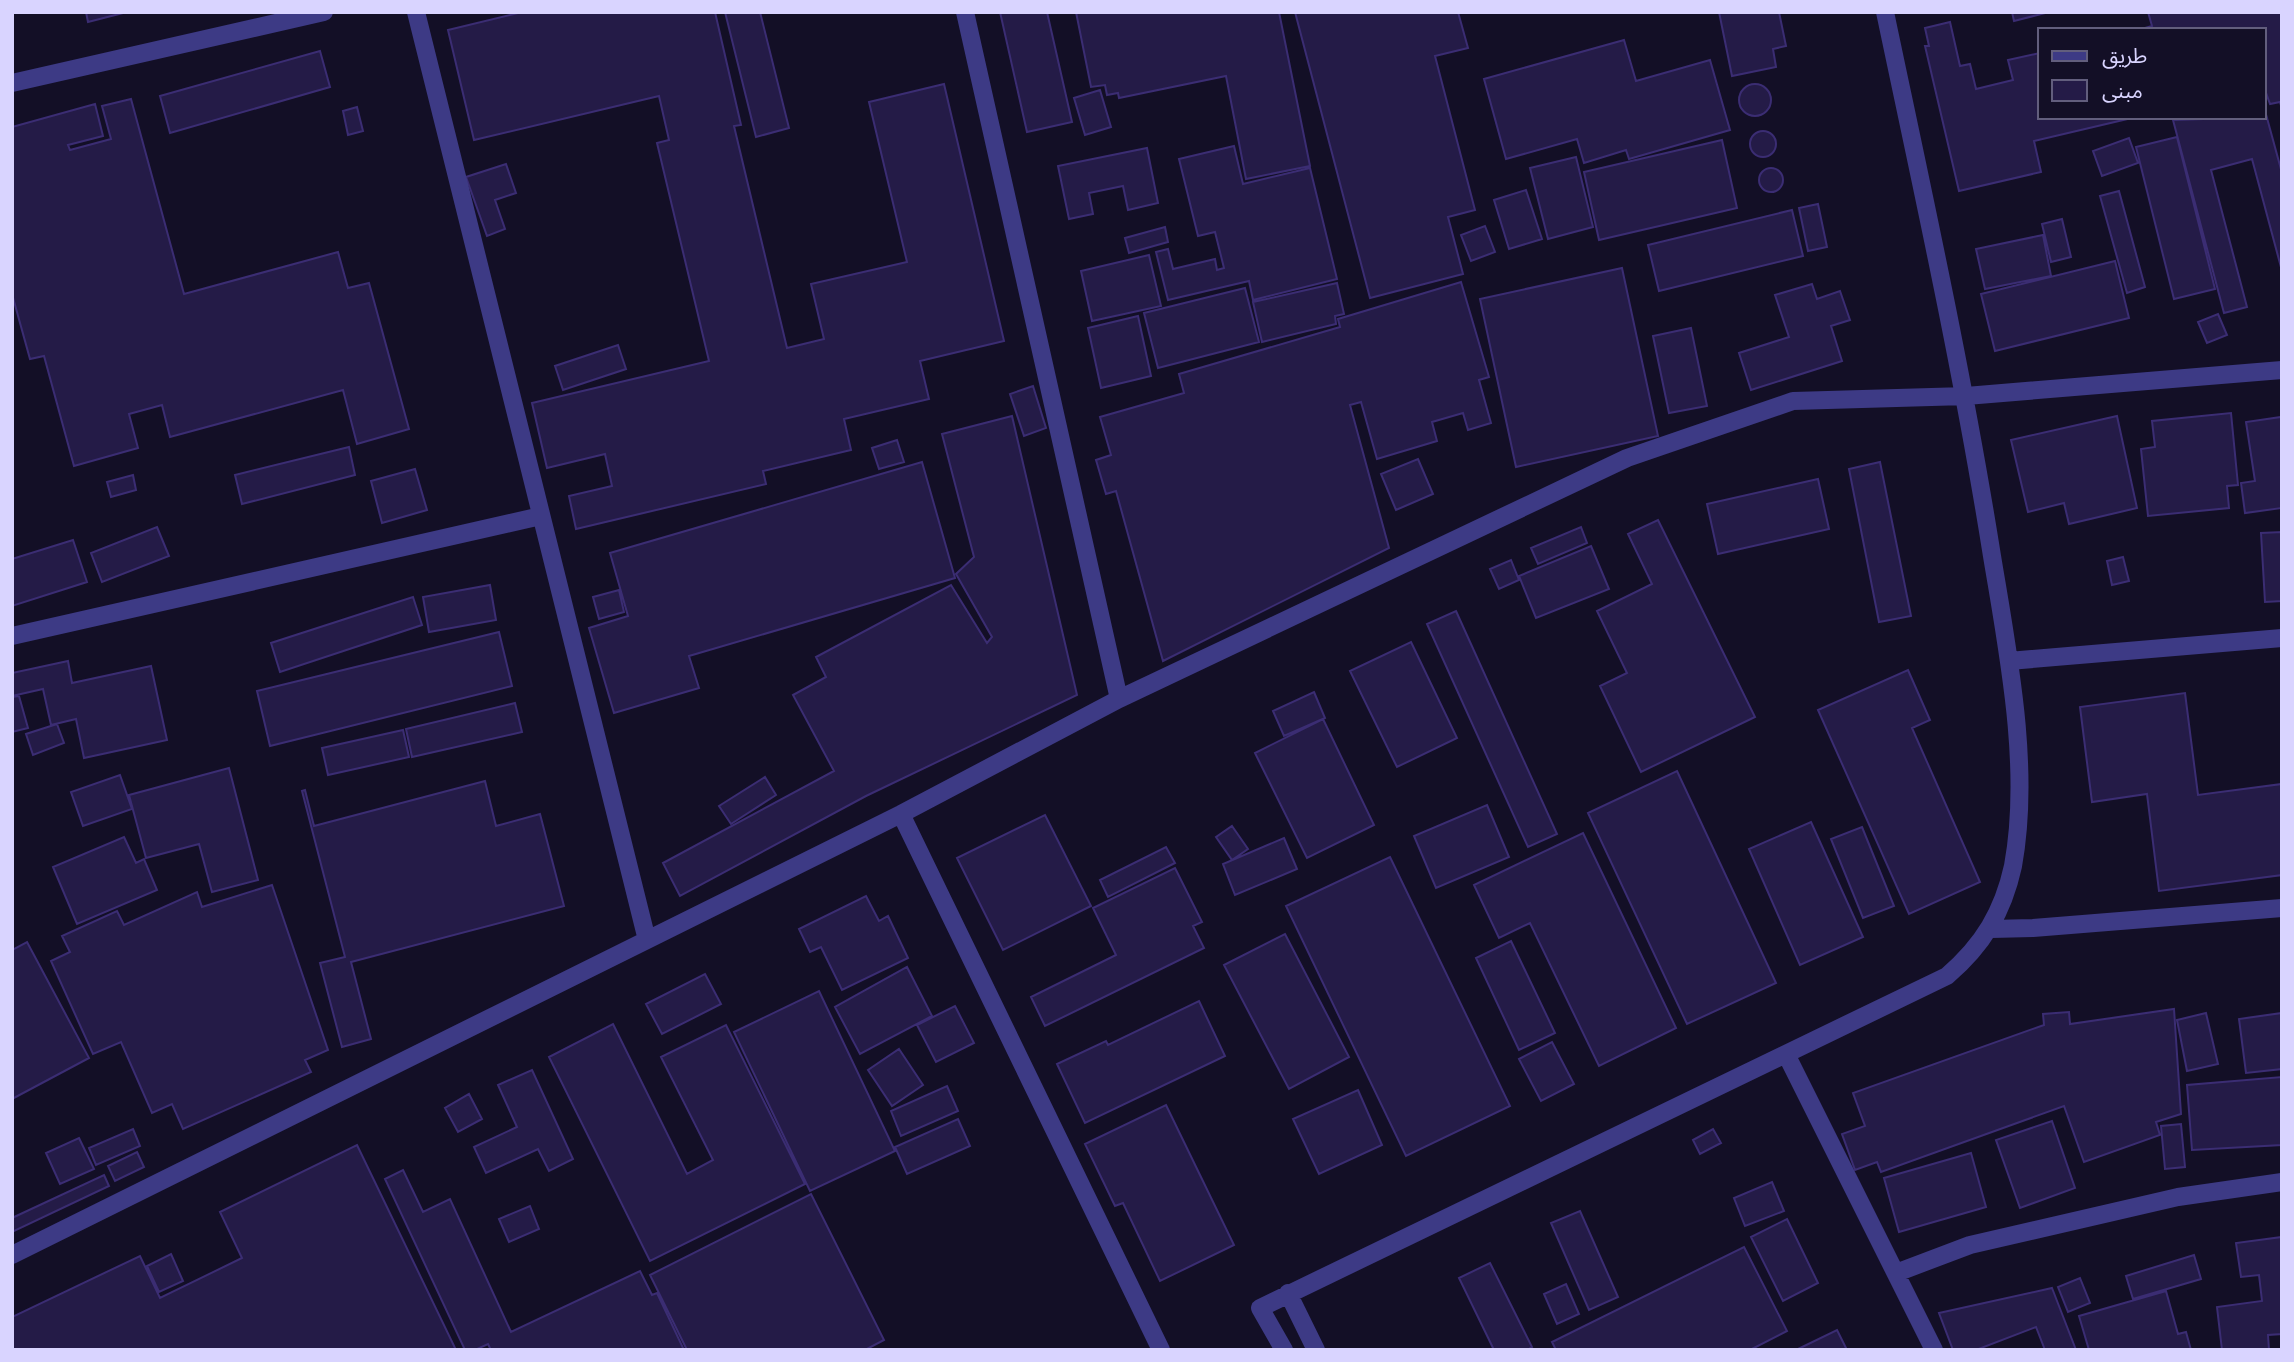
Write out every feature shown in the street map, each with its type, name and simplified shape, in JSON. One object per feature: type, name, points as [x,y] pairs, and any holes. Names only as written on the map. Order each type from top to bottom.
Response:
[{"type":"street","points":[[12,83],[324,12]]},
{"type":"street","points":[[416,12],[648,940]]},
{"type":"street","points":[[965,12],[1119,699]]},
{"type":"street","points":[[1284,1350],[1261,1308],[1947,976],[1972,955],[1992,929],[2013,864],[2017,823],[2017,763],[2009,661],[1966,396],[1885,12]]},
{"type":"street","points":[[12,1255],[901,814],[1119,699],[1627,458],[1793,401],[1966,396],[2282,370]]},
{"type":"street","points":[[12,636],[541,516]]},
{"type":"street","points":[[2009,661],[2282,638]]},
{"type":"street","points":[[901,814],[1161,1350]]},
{"type":"street","points":[[1992,929],[2282,908]]},
{"type":"street","points":[[1786,1054],[1934,1350]]},
{"type":"street","points":[[1896,1273],[1970,1245],[2178,1197],[2282,1182]]},
{"type":"street","points":[[1288,1293],[1316,1350]]},
{"type":"building","points":[[86,12],[127,12],[88,22]]},
{"type":"building","points":[[522,12],[715,12],[741,125],[734,126],[787,348],[824,339],[811,284],[907,262],[869,102],[944,84],[1004,341],[920,361],[929,399],[844,419],[851,450],[763,471],[766,484],[576,529],[569,496],[612,486],[605,454],[547,468],[532,403],[709,361],[657,143],[669,140],[659,96],[474,140],[448,30]]},
{"type":"building","points":[[725,12],[760,12],[789,128],[756,137]]},
{"type":"building","points":[[1000,12],[1047,12],[1072,122],[1027,132]]},
{"type":"building","points":[[1076,12],[1279,12],[1310,166],[1246,179],[1226,76],[1119,98],[1118,93],[1107,95],[1105,85],[1091,87]]},
{"type":"building","points":[[1295,12],[1458,12],[1468,48],[1435,56],[1475,210],[1448,217],[1463,274],[1370,298]]},
{"type":"building","points":[[1719,12],[1779,12],[1786,46],[1773,49],[1776,67],[1732,76]]},
{"type":"building","points":[[2012,12],[2049,12],[2014,21]]},
{"type":"building","points":[[2148,12],[2282,12],[2282,109],[2280,102],[2270,104],[2266,93],[2266,28],[2145,28],[2152,26]]},
{"type":"building","points":[[1950,22],[1960,66],[1970,64],[1976,89],[2013,80],[2008,60],[2038,53],[2038,119],[2128,119],[2034,141],[2041,172],[1959,191],[1925,46],[1929,46],[1925,28]]},
{"type":"building","points":[[1624,40],[1636,81],[1710,60],[1730,130],[1629,159],[1626,150],[1584,163],[1577,139],[1506,159],[1484,79]]},
{"type":"building","points":[[320,51],[330,87],[170,133],[160,96]]},
{"type":"building","points":[[1755,84],[1767,88],[1771,100],[1767,112],[1755,116],[1743,112],[1739,100],[1743,88]]},
{"type":"building","points":[[1100,90],[1111,127],[1085,135],[1074,98]]},
{"type":"building","points":[[131,99],[184,294],[338,252],[348,288],[369,283],[409,429],[357,444],[343,390],[170,437],[162,405],[129,414],[138,448],[74,466],[44,356],[30,359],[12,294],[12,127],[95,104],[103,136],[68,145],[70,150],[111,139],[102,106]]},
{"type":"building","points":[[357,107],[363,131],[348,135],[343,111]]},
{"type":"building","points":[[2266,114],[2282,173],[2282,271],[2252,159],[2211,170],[2247,307],[2224,313],[2173,120],[2266,119]]},
{"type":"building","points":[[1763,131],[1772,135],[1776,144],[1772,153],[1763,157],[1754,153],[1750,144],[1754,135]]},
{"type":"building","points":[[2177,137],[2215,289],[2174,299],[2136,147]]},
{"type":"building","points":[[2129,138],[2138,163],[2102,176],[2093,151]]},
{"type":"building","points":[[1722,140],[1737,208],[1599,240],[1584,172]]},
{"type":"building","points":[[1234,146],[1243,184],[1310,168],[1337,279],[1253,300],[1249,281],[1168,300],[1156,252],[1168,249],[1173,269],[1215,259],[1217,270],[1224,268],[1215,232],[1198,236],[1179,159]]},
{"type":"building","points":[[1147,148],[1158,203],[1128,210],[1123,186],[1089,193],[1093,214],[1069,219],[1058,166]]},
{"type":"building","points":[[1576,157],[1593,227],[1548,239],[1530,168]]},
{"type":"building","points":[[506,164],[516,193],[495,200],[505,229],[487,236],[466,177]]},
{"type":"building","points":[[1771,168],[1782,175],[1783,180],[1776,191],[1771,192],[1760,185],[1759,180],[1766,169]]},
{"type":"building","points":[[1526,190],[1542,239],[1509,249],[1494,200]]},
{"type":"building","points":[[2119,191],[2145,287],[2127,293],[2100,196]]},
{"type":"building","points":[[1818,204],[1827,247],[1808,251],[1799,208]]},
{"type":"building","points":[[1792,210],[1803,256],[1659,291],[1648,245]]},
{"type":"building","points":[[2062,219],[2071,257],[2051,262],[2042,224]]},
{"type":"building","points":[[1485,226],[1495,252],[1471,261],[1461,235]]},
{"type":"building","points":[[1165,227],[1168,242],[1129,253],[1125,238]]},
{"type":"building","points":[[2043,235],[2051,276],[1985,289],[1976,249]]},
{"type":"building","points":[[1149,255],[1161,306],[1092,321],[1081,271]]},
{"type":"building","points":[[2115,261],[2129,318],[1995,351],[1981,294]]},
{"type":"building","points":[[1622,268],[1658,436],[1516,467],[1480,299]]},
{"type":"building","points":[[1461,282],[1489,377],[1479,380],[1491,423],[1468,430],[1463,413],[1432,422],[1437,441],[1377,459],[1361,402],[1350,405],[1389,548],[1163,661],[1116,491],[1106,494],[1096,460],[1111,455],[1100,417],[1184,393],[1179,374],[1340,327],[1338,319]]},
{"type":"building","points":[[1337,283],[1344,314],[1335,316],[1336,324],[1262,342],[1253,302]]},
{"type":"building","points":[[1812,284],[1817,299],[1840,291],[1850,320],[1831,326],[1842,361],[1751,390],[1739,353],[1789,337],[1775,295]]},
{"type":"building","points":[[1245,288],[1259,342],[1158,368],[1144,313]]},
{"type":"building","points":[[2218,314],[2227,335],[2207,343],[2198,322]]},
{"type":"building","points":[[1138,316],[1151,376],[1101,388],[1088,328]]},
{"type":"building","points":[[1691,328],[1707,406],[1669,413],[1653,336]]},
{"type":"building","points":[[618,345],[626,369],[563,390],[555,366]]},
{"type":"building","points":[[1033,386],[1046,428],[1024,436],[1010,394]]},
{"type":"building","points":[[2231,413],[2238,485],[2227,486],[2229,508],[2148,516],[2141,449],[2155,447],[2152,421]]},
{"type":"building","points":[[1012,416],[1077,695],[866,796],[680,896],[663,863],[834,771],[793,695],[826,677],[816,657],[951,585],[987,643],[992,637],[956,574],[974,557],[942,434]]},
{"type":"building","points":[[2117,416],[2137,508],[2069,524],[2064,503],[2028,512],[2011,440]]},
{"type":"building","points":[[2281,417],[2282,508],[2245,513],[2241,483],[2255,481],[2246,422]]},
{"type":"building","points":[[897,440],[904,462],[879,469],[872,448]]},
{"type":"building","points":[[349,447],[355,475],[242,504],[235,475]]},
{"type":"building","points":[[1418,459],[1433,494],[1396,510],[1381,474]]},
{"type":"building","points":[[922,462],[955,578],[689,656],[699,688],[614,713],[589,628],[628,616],[610,553]]},
{"type":"building","points":[[1880,462],[1911,616],[1879,622],[1849,469]]},
{"type":"building","points":[[415,469],[427,510],[382,523],[371,481]]},
{"type":"building","points":[[133,475],[136,490],[111,497],[107,482]]},
{"type":"building","points":[[1818,479],[1829,529],[1718,554],[1707,504]]},
{"type":"building","points":[[1658,520],[1755,717],[1641,772],[1600,686],[1627,673],[1597,611],[1652,584],[1628,534]]},
{"type":"building","points":[[157,527],[169,556],[102,582],[91,553]]},
{"type":"building","points":[[1581,527],[1587,543],[1538,564],[1531,548]]},
{"type":"building","points":[[2282,532],[2282,601],[2265,602],[2261,533]]},
{"type":"building","points":[[73,540],[87,582],[12,606],[12,559]]},
{"type":"building","points":[[1591,546],[1609,589],[1536,618],[1519,576]]},
{"type":"building","points":[[2123,557],[2129,581],[2112,585],[2107,561]]},
{"type":"building","points":[[1511,560],[1519,580],[1499,589],[1490,569]]},
{"type":"building","points":[[490,585],[496,620],[429,632],[423,597]]},
{"type":"building","points":[[619,590],[624,612],[599,619],[593,597]]},
{"type":"building","points":[[413,597],[422,625],[280,672],[271,643]]},
{"type":"building","points":[[1456,611],[1557,834],[1528,847],[1427,624]]},
{"type":"building","points":[[499,632],[512,686],[270,746],[257,691]]},
{"type":"building","points":[[1411,642],[1457,738],[1397,767],[1350,671]]},
{"type":"building","points":[[68,661],[72,683],[151,666],[167,740],[84,758],[76,719],[51,725],[43,689],[12,696],[12,673]]},
{"type":"building","points":[[1908,670],[1930,720],[1912,728],[1980,882],[1909,914],[1818,710]]},
{"type":"building","points":[[1314,692],[1325,718],[1284,736],[1273,711]]},
{"type":"building","points":[[2185,693],[2198,795],[2282,784],[2282,875],[2159,891],[2147,794],[2092,802],[2080,707]]},
{"type":"building","points":[[19,696],[28,728],[12,732],[12,697]]},
{"type":"building","points":[[515,703],[522,732],[412,757],[406,729]]},
{"type":"building","points":[[1323,719],[1374,825],[1307,858],[1255,753]]},
{"type":"building","points":[[57,724],[64,743],[33,755],[26,734]]},
{"type":"building","points":[[403,730],[409,757],[328,775],[322,748]]},
{"type":"building","points":[[229,768],[258,880],[212,892],[199,844],[146,858],[129,795]]},
{"type":"building","points":[[1677,771],[1776,983],[1687,1024],[1588,813]]},
{"type":"building","points":[[120,775],[132,809],[83,826],[71,792]]},
{"type":"building","points":[[765,777],[776,795],[731,824],[719,806]]},
{"type":"building","points":[[485,781],[496,826],[540,814],[564,906],[351,962],[371,1039],[342,1047],[320,963],[345,957],[302,791],[305,790],[314,826]]},
{"type":"building","points":[[1487,805],[1509,857],[1436,888],[1414,836]]},
{"type":"building","points":[[1045,815],[1091,906],[1003,950],[957,858]]},
{"type":"building","points":[[1811,822],[1863,937],[1800,965],[1749,849]]},
{"type":"building","points":[[1232,826],[1248,849],[1232,860],[1216,837]]},
{"type":"building","points":[[1862,827],[1894,906],[1863,918],[1831,839]]},
{"type":"building","points":[[1583,833],[1676,1028],[1599,1066],[1530,923],[1499,938],[1474,885]]},
{"type":"building","points":[[124,837],[136,863],[144,859],[157,890],[77,924],[53,867]]},
{"type":"building","points":[[1284,838],[1297,869],[1235,895],[1223,864]]},
{"type":"building","points":[[1166,847],[1175,863],[1108,897],[1100,880]]},
{"type":"building","points":[[1390,857],[1510,1106],[1406,1156],[1286,906]]},
{"type":"building","points":[[1175,868],[1202,922],[1193,926],[1204,948],[1045,1026],[1031,997],[1116,955],[1093,908]]},
{"type":"building","points":[[272,885],[328,1050],[305,1060],[311,1072],[183,1129],[172,1104],[152,1113],[121,1042],[93,1054],[51,961],[70,952],[62,936],[117,911],[124,925],[197,892],[202,907]]},
{"type":"building","points":[[866,896],[879,921],[888,916],[908,958],[842,990],[821,947],[810,952],[799,929]]},
{"type":"building","points":[[1285,934],[1349,1057],[1289,1089],[1224,965]]},
{"type":"building","points":[[1511,941],[1555,1033],[1519,1050],[1476,958]]},
{"type":"building","points":[[27,942],[89,1058],[12,1099],[12,950]]},
{"type":"building","points":[[907,967],[932,1016],[860,1054],[835,1007]]},
{"type":"building","points":[[705,974],[721,1004],[662,1034],[646,1004]]},
{"type":"building","points":[[819,991],[895,1151],[810,1191],[734,1032]]},
{"type":"building","points":[[1199,1001],[1225,1056],[1085,1123],[1057,1064],[1106,1041],[1108,1045]]},
{"type":"building","points":[[955,1006],[974,1043],[936,1062],[917,1025]]},
{"type":"building","points":[[2174,1009],[2181,1114],[2156,1122],[2160,1135],[2084,1162],[2064,1106],[1881,1172],[1877,1162],[1855,1170],[1842,1134],[1865,1126],[1853,1093],[2044,1025],[2043,1014],[2069,1012],[2070,1024]]},
{"type":"building","points":[[2206,1013],[2218,1064],[2187,1071],[2177,1020]]},
{"type":"building","points":[[2282,1013],[2282,1069],[2246,1073],[2239,1019]]},
{"type":"building","points":[[613,1024],[687,1174],[713,1160],[661,1057],[726,1025],[805,1184],[650,1261],[549,1057]]},
{"type":"building","points":[[1552,1042],[1574,1084],[1541,1101],[1519,1059]]},
{"type":"building","points":[[899,1049],[923,1085],[892,1106],[868,1070]]},
{"type":"building","points":[[532,1070],[573,1159],[549,1171],[538,1149],[486,1173],[474,1147],[517,1127],[498,1085]]},
{"type":"building","points":[[2282,1077],[2282,1145],[2192,1150],[2187,1085]]},
{"type":"building","points":[[947,1086],[958,1111],[901,1136],[891,1111]]},
{"type":"building","points":[[1358,1090],[1382,1145],[1319,1174],[1293,1119]]},
{"type":"building","points":[[469,1094],[482,1119],[458,1132],[445,1108]]},
{"type":"building","points":[[1166,1105],[1234,1245],[1160,1281],[1123,1203],[1115,1206],[1085,1144]]},
{"type":"building","points":[[958,1119],[970,1146],[907,1174],[895,1147]]},
{"type":"building","points":[[2052,1121],[2075,1188],[2020,1208],[1996,1140]]},
{"type":"building","points":[[2181,1124],[2185,1167],[2165,1169],[2161,1126]]},
{"type":"building","points":[[133,1129],[140,1146],[96,1165],[89,1148]]},
{"type":"building","points":[[1713,1129],[1721,1143],[1700,1154],[1693,1140]]},
{"type":"building","points":[[79,1138],[94,1169],[60,1184],[46,1153]]},
{"type":"building","points":[[357,1145],[456,1350],[13,1350],[12,1317],[140,1256],[160,1298],[242,1258],[220,1212]]},
{"type":"building","points":[[137,1152],[144,1167],[115,1181],[108,1166]]},
{"type":"building","points":[[1971,1153],[1986,1207],[1899,1232],[1884,1178]]},
{"type":"building","points":[[403,1170],[423,1212],[450,1199],[511,1332],[640,1271],[652,1295],[657,1293],[684,1350],[491,1350],[488,1344],[475,1350],[465,1350],[385,1179]]},
{"type":"building","points":[[104,1175],[109,1186],[12,1232],[12,1218]]},
{"type":"building","points":[[1772,1182],[1784,1211],[1745,1226],[1734,1198]]},
{"type":"building","points":[[811,1194],[884,1340],[865,1350],[687,1350],[650,1275]]},
{"type":"building","points":[[530,1206],[539,1229],[509,1242],[499,1219]]},
{"type":"building","points":[[1580,1211],[1618,1297],[1589,1310],[1551,1223]]},
{"type":"building","points":[[1787,1219],[1818,1283],[1783,1301],[1751,1237]]},
{"type":"building","points":[[2282,1237],[2282,1334],[2268,1335],[2269,1350],[2222,1350],[2217,1307],[2262,1301],[2259,1275],[2241,1277],[2236,1243]]},
{"type":"building","points":[[1744,1247],[1787,1331],[1750,1350],[1556,1350],[1552,1342]]},
{"type":"building","points":[[171,1254],[183,1281],[159,1292],[147,1266]]},
{"type":"building","points":[[2194,1255],[2201,1279],[2133,1299],[2126,1276]]},
{"type":"building","points":[[1490,1263],[1532,1347],[1527,1350],[1494,1350],[1459,1278]]},
{"type":"building","points":[[2080,1278],[2090,1303],[2068,1312],[2058,1287]]},
{"type":"building","points":[[1566,1284],[1579,1314],[1557,1324],[1544,1294]]},
{"type":"building","points":[[2052,1288],[2076,1350],[2045,1350],[2036,1327],[1976,1350],[1953,1350],[1939,1313]]},
{"type":"building","points":[[2166,1291],[2178,1334],[2186,1332],[2191,1350],[2089,1350],[2079,1316]]},
{"type":"building","points":[[1837,1330],[1847,1350],[1796,1350]]}]
